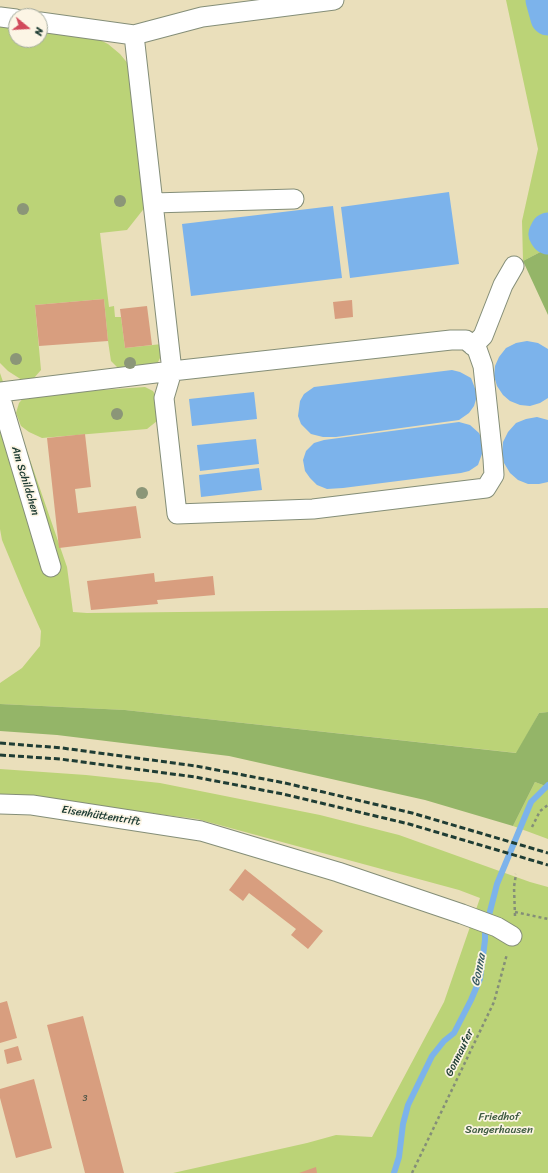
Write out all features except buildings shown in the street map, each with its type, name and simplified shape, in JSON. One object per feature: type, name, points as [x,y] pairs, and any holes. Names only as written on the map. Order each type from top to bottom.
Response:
[{"type":"street","points":[[48,23],[134,35],[202,17],[334,0]]},
{"type":"street","points":[[0,392],[172,371],[451,340],[466,340],[476,349],[483,366],[494,475],[486,488],[313,509],[177,514],[164,398],[172,371],[134,35]]},
{"type":"street","points":[[154,203],[294,199]]},
{"type":"street","points":[[473,346],[483,336],[503,285],[514,266]]},
{"type":"street","name":"Am Schildchen","points":[[0,396],[51,567]]},
{"type":"street","name":"Eisenhüttentrift","points":[[0,804],[32,805],[201,832],[338,872],[462,914],[504,932]]},
{"type":"path","points":[[532,827],[540,811],[548,805]]},
{"type":"path","points":[[516,874],[514,887],[515,912],[548,919]]},
{"type":"path","name":"Gonnaufer","points":[[412,1173],[494,1002],[504,932]]},
{"type":"green space","points":[[506,0],[548,0],[548,248],[523,261],[522,221],[538,149]]},
{"type":"green space","points":[[0,23],[8,24],[8,48],[48,48],[48,31],[96,38],[108,44],[120,54],[129,65],[146,206],[127,230],[100,233],[109,307],[114,306],[115,317],[121,317],[125,348],[162,344],[162,354],[157,364],[119,369],[111,361],[104,299],[35,305],[41,370],[34,378],[22,380],[8,371],[0,363]]},
{"type":"green space","points":[[548,248],[548,315],[523,261]]},
{"type":"green space","points":[[0,373],[67,567],[73,612],[548,608],[548,712],[539,713],[517,753],[125,710],[0,704],[0,683],[22,668],[40,646],[41,631],[2,540],[0,529]]},
{"type":"green space","points":[[145,387],[153,391],[158,400],[159,412],[157,421],[147,429],[42,438],[29,432],[21,426],[16,413],[19,403],[26,395]]},
{"type":"green space","points":[[0,704],[125,710],[516,753],[539,713],[548,712],[548,787],[535,782],[513,826],[425,800],[229,756],[57,735],[0,731]]},
{"type":"green space","name":"Friedhof Sangerhausen","points":[[0,769],[86,775],[160,783],[320,815],[399,835],[530,882],[548,887],[548,1173],[173,1173],[307,1143],[336,1135],[372,1137],[444,1002],[480,898],[459,890],[197,819],[0,794]]},
{"type":"green space","points":[[535,782],[548,787],[548,839],[513,826]]},
{"type":"water","points":[[449,192],[459,264],[350,278],[341,207]]},
{"type":"water","points":[[333,206],[342,278],[191,296],[182,224]]},
{"type":"water","points":[[527,341],[538,343],[548,349],[548,398],[540,403],[530,406],[520,405],[510,401],[503,395],[497,386],[494,376],[495,366],[499,357],[506,348],[516,343]]},
{"type":"water","points":[[452,370],[460,372],[471,378],[477,396],[474,406],[469,413],[459,420],[336,437],[323,437],[311,434],[301,424],[298,416],[300,401],[304,394],[314,387]]},
{"type":"water","points":[[254,392],[257,419],[192,426],[189,399]]},
{"type":"water","points":[[537,417],[548,420],[548,482],[528,484],[518,480],[510,473],[504,463],[502,453],[503,442],[508,432],[516,423]]},
{"type":"water","points":[[459,422],[470,425],[479,433],[482,439],[483,451],[478,465],[469,471],[327,489],[317,485],[305,471],[303,460],[306,451],[314,443],[324,440]]},
{"type":"water","points":[[256,439],[259,464],[200,471],[197,445]]},
{"type":"water","points":[[259,468],[262,490],[201,497],[199,475]]},
{"type":"waterway","name":"Gonna","points":[[543,0],[548,18]]},
{"type":"waterway","name":"Gonna","points":[[548,230],[546,234],[548,237]]},
{"type":"waterway","name":"Gonna","points":[[394,1173],[399,1157],[403,1124],[408,1105],[432,1056],[444,1041],[454,1033],[471,1000],[480,979],[485,931],[497,884],[531,802],[548,785]]},
{"type":"railway","points":[[0,743],[62,748],[196,766],[285,783],[412,813],[548,853]]},
{"type":"railway","points":[[0,755],[60,759],[195,777],[283,794],[409,824],[548,865]]}]
